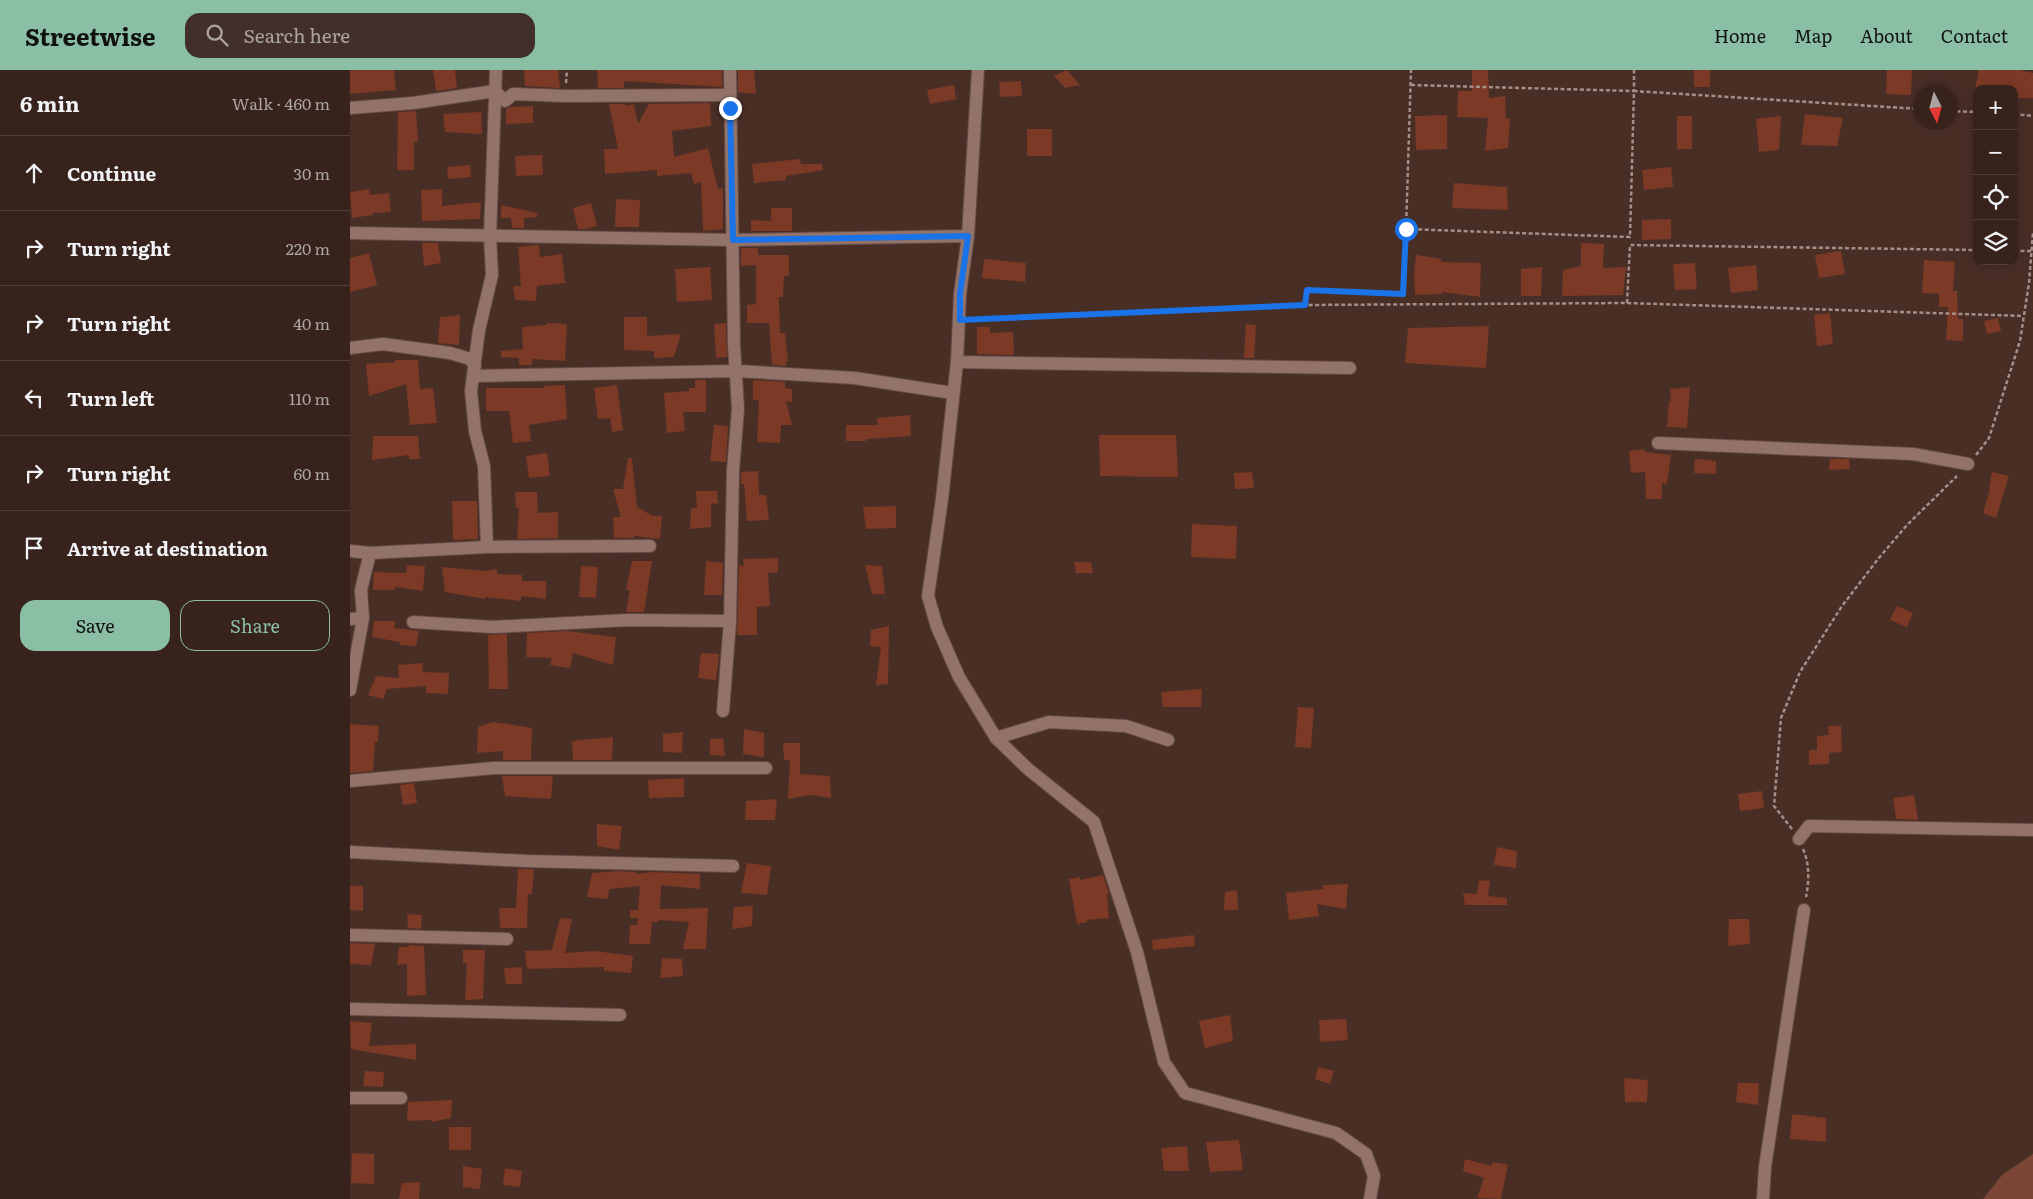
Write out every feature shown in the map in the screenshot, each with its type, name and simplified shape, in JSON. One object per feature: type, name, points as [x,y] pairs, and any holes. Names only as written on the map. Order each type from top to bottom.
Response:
[{"type":"street","points":[[487,547],[484,466],[475,432],[471,391],[479,330],[492,275],[490,236],[496,70]]},
{"type":"street","points":[[723,711],[730,621],[733,471],[738,409],[734,345],[730,70]]},
{"type":"street","points":[[978,70],[968,236],[960,294],[957,362],[952,393],[942,499],[928,596],[937,627],[959,677],[996,738],[1028,769],[1094,822],[1137,952],[1164,1062],[1185,1093],[1336,1133],[1366,1154],[1374,1176],[1370,1199]]},
{"type":"street","points":[[495,91],[505,101],[513,94],[566,96],[730,95]]},
{"type":"street","points":[[350,108],[413,103],[495,91]]},
{"type":"street","points":[[350,233],[733,240],[968,236]]},
{"type":"street","points":[[350,348],[383,344],[441,352],[470,359],[475,371]]},
{"type":"street","points":[[957,362],[1350,368]]},
{"type":"street","points":[[475,371],[737,371],[855,378],[952,393]]},
{"type":"street","points":[[1658,443],[1913,454],[1968,464]]},
{"type":"street","points":[[350,551],[370,553],[487,547],[650,546]]},
{"type":"street","points":[[350,690],[363,618],[361,590],[370,553]]},
{"type":"street","points":[[350,619],[363,618]]},
{"type":"street","points":[[413,622],[493,627],[628,620],[730,621]]},
{"type":"street","points":[[996,738],[1049,722],[1126,726],[1168,740]]},
{"type":"street","points":[[350,781],[494,768],[766,768]]},
{"type":"street","points":[[1799,839],[1809,826],[2033,830]]},
{"type":"street","points":[[350,852],[527,861],[733,866]]},
{"type":"street","points":[[1763,1199],[1765,1168],[1804,910]]},
{"type":"street","points":[[350,935],[507,939]]},
{"type":"street","points":[[350,1009],[620,1015]]},
{"type":"street","points":[[350,1098],[401,1098]]},
{"type":"path","points":[[1305,305],[1307,290],[1403,294],[1411,70]]},
{"type":"path","points":[[1628,303],[1634,70]]},
{"type":"path","points":[[1410,85],[1634,91],[1913,109]]},
{"type":"path","points":[[1958,111],[1973,112]]},
{"type":"path","points":[[2018,114],[2033,116]]},
{"type":"path","points":[[1406,229],[1630,237]]},
{"type":"path","points":[[1804,910],[1809,881],[1807,858],[1799,839],[1774,806],[1781,718],[1800,672],[1842,606],[1907,525],[1968,464],[1989,438],[2020,341],[2033,232]]},
{"type":"path","points":[[1630,245],[1973,250]]},
{"type":"path","points":[[2018,251],[2032,251]]},
{"type":"path","points":[[960,320],[1305,305],[1628,303],[2023,316]]},
{"type":"shaded area","points":[[2033,1154],[2033,1199],[1983,1199],[2002,1175]]},
{"type":"building","points":[[350,70],[394,70],[396,90],[350,94]]},
{"type":"building","points":[[433,70],[455,70],[457,88],[436,91]]},
{"type":"building","points":[[524,70],[558,70],[560,88],[525,86]]},
{"type":"building","points":[[597,70],[722,70],[722,87],[624,81],[624,88],[598,88]]},
{"type":"building","points":[[738,70],[754,70],[756,94],[738,92]]},
{"type":"building","points":[[1067,70],[1080,85],[1065,88],[1054,76]]},
{"type":"building","points":[[1472,70],[1488,70],[1489,98],[1505,96],[1506,119],[1510,118],[1508,148],[1485,151],[1488,118],[1457,117],[1458,91],[1472,91]]},
{"type":"building","points":[[1694,70],[1710,70],[1710,87],[1694,87]]},
{"type":"building","points":[[1887,70],[1912,70],[1911,95],[1886,94]]},
{"type":"building","points":[[1979,70],[2019,70],[2033,73],[2033,98],[2018,98],[2018,85],[1976,85]]},
{"type":"building","points":[[1021,81],[1022,96],[1000,97],[999,82]]},
{"type":"building","points":[[954,85],[956,99],[930,104],[927,90]]},
{"type":"building","points":[[710,103],[711,126],[672,131],[674,157],[708,148],[718,189],[723,188],[723,229],[703,231],[701,182],[694,184],[691,173],[657,176],[657,170],[605,174],[604,149],[618,149],[609,104],[625,104],[625,106],[634,104],[638,124],[649,104]]},
{"type":"building","points":[[533,106],[533,123],[506,124],[506,109]]},
{"type":"building","points":[[416,111],[418,141],[414,142],[414,170],[397,170],[398,112]]},
{"type":"building","points":[[481,112],[482,134],[445,132],[443,114]]},
{"type":"building","points":[[1805,114],[1843,118],[1837,146],[1801,145]]},
{"type":"building","points":[[1447,115],[1447,149],[1416,150],[1415,116]]},
{"type":"building","points":[[1677,116],[1692,116],[1692,149],[1677,149]]},
{"type":"building","points":[[1781,116],[1779,150],[1759,152],[1756,119]]},
{"type":"building","points":[[1027,129],[1052,129],[1052,156],[1027,156]]},
{"type":"building","points":[[542,155],[543,175],[516,176],[515,156]]},
{"type":"building","points":[[800,159],[801,164],[822,164],[823,170],[786,176],[786,180],[754,183],[752,164]]},
{"type":"building","points":[[470,165],[471,177],[448,179],[447,167]]},
{"type":"building","points":[[1671,167],[1673,187],[1644,190],[1642,170]]},
{"type":"building","points":[[1454,183],[1507,187],[1508,210],[1452,208]]},
{"type":"building","points":[[369,189],[370,195],[389,193],[391,212],[373,213],[373,215],[352,218],[350,192]]},
{"type":"building","points":[[442,189],[442,206],[481,202],[480,219],[422,221],[421,190]]},
{"type":"building","points":[[616,199],[640,200],[639,227],[615,227]]},
{"type":"building","points":[[591,203],[597,226],[578,229],[573,208]]},
{"type":"building","points":[[501,205],[538,213],[537,217],[524,218],[524,228],[512,228],[511,218],[501,218]]},
{"type":"building","points":[[771,208],[792,208],[792,231],[751,231],[751,220],[771,221]]},
{"type":"building","points":[[1671,219],[1671,239],[1642,240],[1642,220]]},
{"type":"building","points":[[422,243],[438,243],[441,263],[424,266]]},
{"type":"building","points":[[1581,243],[1604,244],[1603,268],[1626,267],[1623,295],[1562,296],[1563,270],[1581,266]]},
{"type":"building","points":[[539,245],[540,257],[562,254],[565,283],[537,286],[536,301],[515,300],[513,286],[521,286],[518,247]]},
{"type":"building","points":[[741,248],[758,248],[758,255],[789,255],[789,276],[784,276],[783,297],[779,297],[780,333],[785,333],[788,361],[786,361],[786,366],[772,365],[769,323],[747,323],[747,305],[756,304],[756,265],[741,266]]},
{"type":"building","points":[[1841,251],[1845,274],[1819,278],[1815,255]]},
{"type":"building","points":[[369,253],[377,285],[350,292],[350,258]]},
{"type":"building","points":[[1416,255],[1441,259],[1442,262],[1481,263],[1480,297],[1442,292],[1442,294],[1415,295],[1414,273]]},
{"type":"building","points":[[984,259],[1026,263],[1025,282],[982,278]]},
{"type":"building","points":[[1924,260],[1955,262],[1953,291],[1957,291],[1958,319],[1963,319],[1963,341],[1946,340],[1948,307],[1939,307],[1939,294],[1922,293]]},
{"type":"building","points":[[1695,263],[1697,289],[1675,290],[1673,264]]},
{"type":"building","points":[[1756,265],[1758,290],[1731,293],[1728,268]]},
{"type":"building","points":[[710,267],[712,300],[677,302],[675,269]]},
{"type":"building","points":[[1542,267],[1541,296],[1521,296],[1521,269]]},
{"type":"building","points":[[1830,313],[1833,344],[1817,346],[1814,315]]},
{"type":"building","points":[[460,315],[459,345],[438,343],[440,317]]},
{"type":"building","points":[[624,317],[647,317],[647,336],[681,334],[674,357],[654,358],[654,351],[624,350]]},
{"type":"building","points":[[1998,318],[2001,331],[1987,334],[1984,321]]},
{"type":"building","points":[[547,323],[567,324],[565,361],[532,359],[532,365],[519,365],[519,358],[501,357],[501,351],[523,349],[522,327],[547,325]]},
{"type":"building","points":[[726,323],[727,357],[716,358],[714,324]]},
{"type":"building","points":[[1246,324],[1256,325],[1254,358],[1244,358]]},
{"type":"building","points":[[1489,326],[1486,368],[1405,363],[1408,328]]},
{"type":"building","points":[[977,327],[990,327],[990,333],[1013,332],[1014,355],[977,354]]},
{"type":"building","points":[[395,360],[418,360],[420,389],[433,388],[437,423],[410,425],[406,384],[369,396],[366,364],[395,362]]},
{"type":"building","points":[[695,380],[706,380],[706,412],[683,412],[685,431],[667,433],[664,393],[689,391],[689,388],[695,388]]},
{"type":"building","points":[[753,380],[785,382],[785,388],[792,389],[792,402],[786,401],[792,425],[781,425],[780,443],[757,442],[759,400],[753,400]]},
{"type":"building","points":[[565,385],[567,419],[529,425],[531,441],[513,443],[509,411],[486,411],[486,388],[544,388],[544,386]]},
{"type":"building","points":[[617,385],[623,430],[612,432],[610,418],[598,419],[594,388]]},
{"type":"building","points":[[1690,387],[1687,428],[1667,427],[1669,401],[1671,402],[1670,389]]},
{"type":"building","points":[[910,415],[911,436],[866,439],[866,441],[846,441],[846,425],[878,425],[877,418]]},
{"type":"building","points":[[714,425],[728,426],[726,462],[710,461]]},
{"type":"building","points":[[1099,435],[1176,435],[1178,477],[1100,476]]},
{"type":"building","points":[[373,436],[418,436],[420,459],[409,459],[409,455],[372,460]]},
{"type":"building","points":[[1644,449],[1645,452],[1671,455],[1667,484],[1662,483],[1662,499],[1646,499],[1645,472],[1631,473],[1629,451]]},
{"type":"building","points":[[547,453],[550,476],[529,478],[526,456]]},
{"type":"building","points":[[628,458],[632,458],[637,507],[653,516],[662,516],[660,539],[634,536],[634,538],[614,538],[613,517],[621,517],[613,489],[623,489]]},
{"type":"building","points":[[1695,459],[1716,461],[1716,474],[1694,473]]},
{"type":"building","points":[[1830,459],[1849,459],[1850,469],[1829,470]]},
{"type":"building","points":[[758,471],[759,495],[766,495],[769,520],[747,521],[744,484],[741,484],[741,472]]},
{"type":"building","points":[[1252,472],[1254,488],[1235,489],[1234,473]]},
{"type":"building","points":[[1992,472],[2009,476],[1996,518],[1983,513],[1990,489]]},
{"type":"building","points":[[696,491],[717,491],[718,504],[711,503],[711,527],[690,529],[691,508],[697,508]]},
{"type":"building","points":[[515,492],[537,492],[538,513],[558,512],[558,538],[517,539],[519,508],[516,508]]},
{"type":"building","points":[[452,501],[477,501],[478,539],[453,540]]},
{"type":"building","points":[[896,506],[896,528],[866,529],[863,507]]},
{"type":"building","points":[[1192,524],[1237,526],[1236,559],[1191,557]]},
{"type":"building","points":[[778,558],[778,572],[768,573],[770,606],[757,607],[757,635],[737,635],[739,565],[744,566],[743,559]]},
{"type":"building","points":[[632,561],[652,561],[644,612],[626,612],[630,590],[626,590]]},
{"type":"building","points":[[706,561],[723,563],[722,595],[704,595]]},
{"type":"building","points":[[1074,562],[1091,562],[1093,573],[1076,573]]},
{"type":"building","points":[[407,565],[425,566],[423,591],[395,587],[394,590],[373,590],[374,572],[406,573]]},
{"type":"building","points":[[865,565],[882,566],[885,594],[872,594]]},
{"type":"building","points":[[581,566],[598,567],[596,598],[579,597]]},
{"type":"building","points":[[442,567],[484,571],[497,569],[497,574],[522,575],[522,581],[546,581],[546,599],[521,596],[521,601],[485,597],[485,599],[445,592]]},
{"type":"building","points":[[1897,606],[1913,613],[1907,627],[1890,620]]},
{"type":"building","points":[[374,621],[395,621],[394,628],[419,631],[416,646],[400,645],[400,642],[372,637]]},
{"type":"building","points":[[889,626],[888,684],[876,685],[881,647],[870,646],[871,630]]},
{"type":"building","points":[[567,631],[616,637],[613,665],[573,653],[570,668],[550,665],[552,658],[526,657],[527,633]]},
{"type":"building","points":[[507,634],[508,689],[489,689],[488,635]]},
{"type":"building","points":[[701,653],[719,654],[716,680],[698,678]]},
{"type":"building","points":[[422,663],[423,672],[449,673],[448,694],[426,693],[426,686],[387,689],[383,699],[368,695],[376,676],[399,678],[398,665]]},
{"type":"building","points":[[1202,689],[1201,707],[1163,707],[1161,692]]},
{"type":"building","points":[[1298,707],[1314,708],[1311,748],[1295,747]]},
{"type":"building","points":[[493,722],[532,728],[531,760],[503,760],[503,751],[477,753],[478,727]]},
{"type":"building","points":[[350,724],[379,726],[378,742],[375,742],[373,771],[350,773]]},
{"type":"building","points":[[1828,726],[1841,726],[1842,752],[1829,753],[1829,764],[1809,765],[1809,750],[1817,750],[1817,736],[1829,735]]},
{"type":"building","points":[[744,729],[764,733],[764,757],[743,754]]},
{"type":"building","points":[[683,732],[682,753],[663,752],[663,734]]},
{"type":"building","points":[[613,737],[612,760],[573,760],[572,741]]},
{"type":"building","points":[[723,738],[725,756],[710,755],[710,739]]},
{"type":"building","points":[[783,743],[800,743],[800,774],[830,776],[831,798],[811,795],[788,799],[790,760],[784,760]]},
{"type":"building","points":[[502,776],[553,776],[551,799],[505,796]]},
{"type":"building","points":[[684,778],[684,797],[649,798],[648,780]]},
{"type":"building","points":[[414,783],[417,803],[403,805],[400,785]]},
{"type":"building","points":[[1762,791],[1764,808],[1740,811],[1738,794]]},
{"type":"building","points":[[1914,795],[1918,820],[1896,819],[1893,798]]},
{"type":"building","points":[[777,799],[775,820],[745,820],[746,801]]},
{"type":"building","points":[[597,824],[622,826],[619,850],[597,846]]},
{"type":"building","points":[[1497,847],[1517,851],[1516,868],[1494,865]]},
{"type":"building","points":[[747,863],[771,866],[767,895],[741,893]]},
{"type":"building","points":[[518,869],[534,869],[532,894],[528,894],[527,928],[500,928],[499,908],[516,908]]},
{"type":"building","points":[[636,872],[636,874],[653,872],[700,874],[700,889],[661,885],[660,909],[708,908],[706,949],[683,949],[689,922],[659,920],[658,922],[652,922],[650,944],[629,944],[630,925],[637,925],[638,918],[630,918],[630,910],[638,910],[640,886],[609,889],[608,899],[587,897],[592,873]]},
{"type":"building","points":[[1103,875],[1109,893],[1107,893],[1109,918],[1087,920],[1087,922],[1077,924],[1069,879],[1080,877],[1080,880]]},
{"type":"building","points":[[1479,880],[1490,881],[1488,896],[1507,898],[1507,905],[1465,905],[1463,893],[1477,894]]},
{"type":"building","points":[[1348,884],[1346,909],[1317,904],[1319,916],[1289,920],[1286,893],[1323,889],[1323,885]]},
{"type":"building","points":[[350,886],[363,886],[363,911],[350,910]]},
{"type":"building","points":[[1237,890],[1238,910],[1224,910],[1225,892]]},
{"type":"building","points":[[753,906],[752,926],[732,929],[734,907]]},
{"type":"building","points":[[407,914],[422,915],[421,929],[408,928]]},
{"type":"building","points":[[560,918],[572,919],[565,953],[595,951],[633,956],[631,973],[604,971],[604,967],[527,969],[525,951],[552,950]]},
{"type":"building","points":[[1729,919],[1749,919],[1750,944],[1728,946]]},
{"type":"building","points":[[1194,935],[1195,946],[1153,950],[1152,940]]},
{"type":"building","points":[[350,943],[375,944],[371,965],[350,964]]},
{"type":"building","points":[[409,945],[424,946],[426,995],[407,996],[407,964],[397,965],[399,947],[409,947]]},
{"type":"building","points":[[463,950],[485,950],[483,999],[465,1000],[467,963],[463,963]]},
{"type":"building","points":[[662,958],[682,959],[683,976],[660,978]]},
{"type":"building","points":[[522,967],[522,984],[506,984],[504,968]]},
{"type":"building","points":[[1230,1015],[1233,1041],[1205,1048],[1199,1021]]},
{"type":"building","points":[[1346,1019],[1348,1040],[1320,1042],[1319,1020]]},
{"type":"building","points":[[350,1021],[372,1023],[369,1046],[416,1044],[416,1060],[351,1049]]},
{"type":"building","points":[[1318,1067],[1334,1071],[1330,1084],[1315,1079]]},
{"type":"building","points":[[365,1071],[384,1072],[383,1087],[363,1086]]},
{"type":"building","points":[[1624,1078],[1648,1080],[1647,1102],[1625,1102]]},
{"type":"building","points":[[1738,1083],[1759,1083],[1758,1105],[1736,1102]]},
{"type":"building","points":[[452,1100],[451,1118],[432,1122],[432,1120],[407,1121],[408,1102]]},
{"type":"building","points":[[1792,1114],[1826,1118],[1826,1142],[1790,1139]]},
{"type":"building","points":[[449,1127],[471,1127],[471,1150],[449,1150]]},
{"type":"building","points":[[1239,1140],[1243,1170],[1210,1172],[1206,1142]]},
{"type":"building","points":[[1187,1146],[1189,1171],[1164,1171],[1161,1148]]},
{"type":"building","points":[[352,1153],[374,1154],[374,1184],[351,1183]]},
{"type":"building","points":[[1465,1159],[1491,1166],[1493,1162],[1508,1165],[1501,1199],[1477,1198],[1484,1178],[1463,1171]]},
{"type":"building","points":[[463,1166],[482,1169],[480,1189],[463,1187]]},
{"type":"building","points":[[505,1168],[522,1171],[520,1187],[503,1185]]},
{"type":"building","points":[[420,1182],[419,1199],[399,1199],[402,1183]]},
{"type":"route","points":[[730,108],[733,240],[968,236],[960,294],[960,320],[1305,305],[1307,290],[1403,294],[1406,229]]}]
